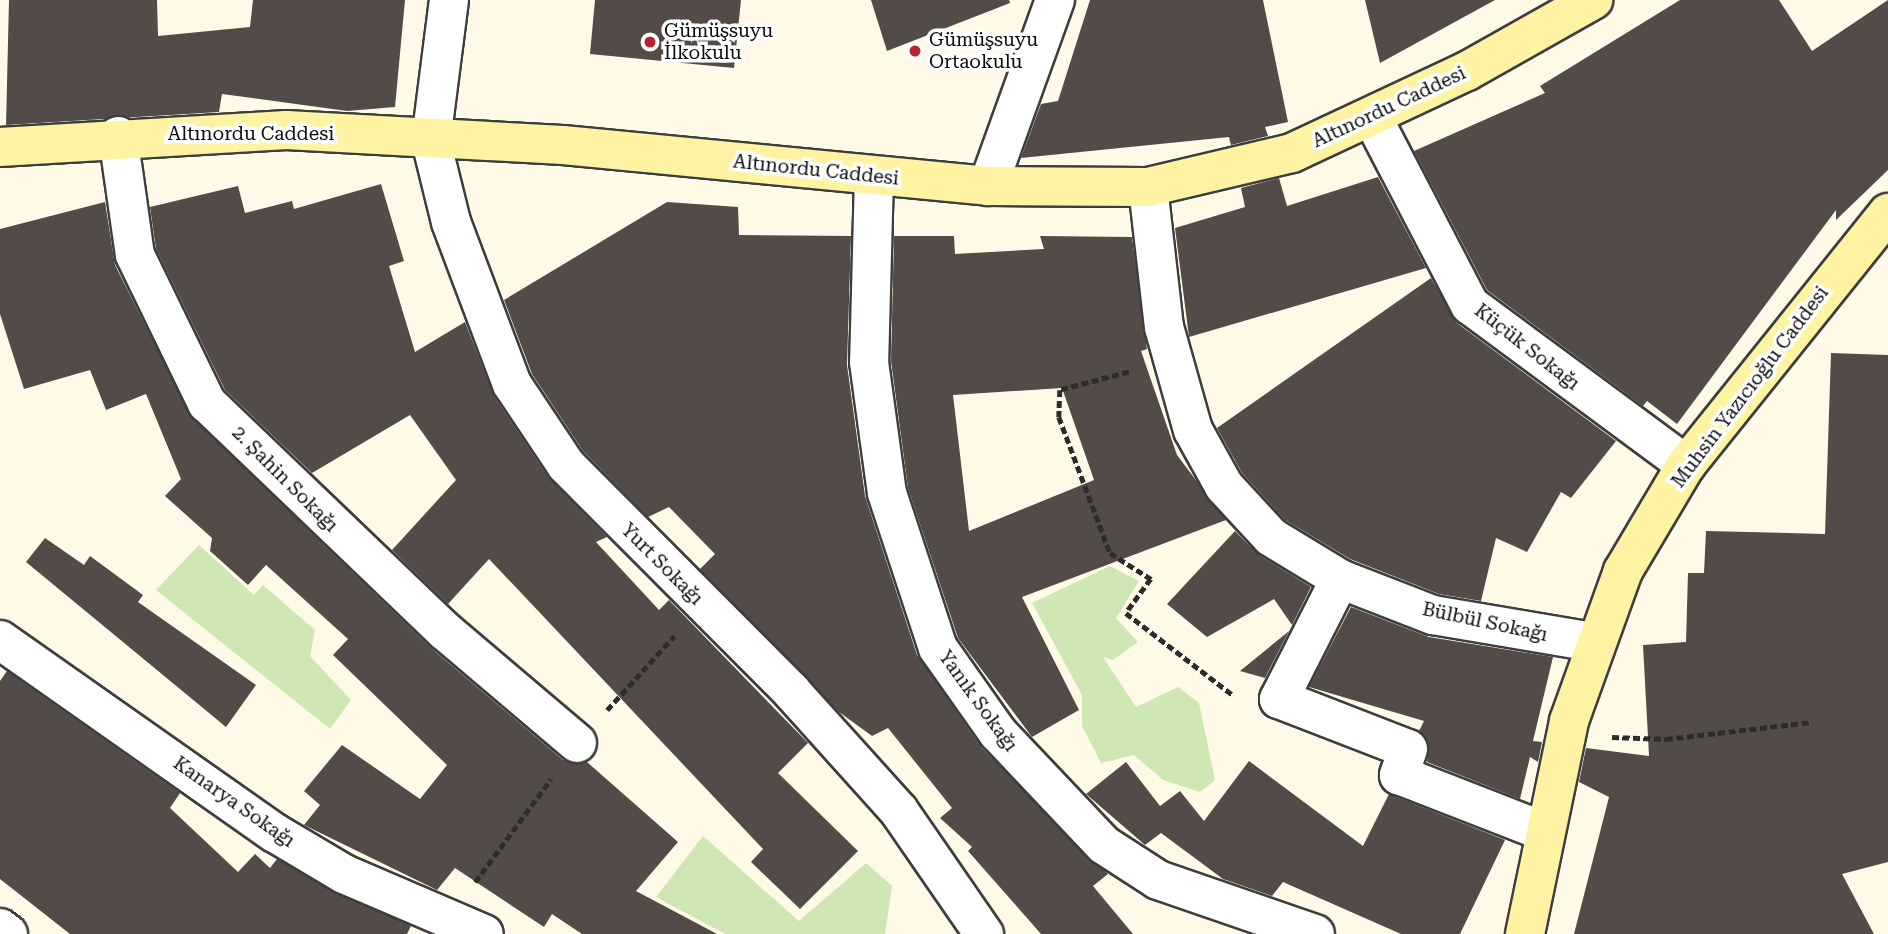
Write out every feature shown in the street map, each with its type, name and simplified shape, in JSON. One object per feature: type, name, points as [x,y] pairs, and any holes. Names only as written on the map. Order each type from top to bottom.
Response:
[{"type":"street","points":[[431,141],[449,0]]},
{"type":"street","points":[[988,186],[1055,0]]},
{"type":"street","name":"Altınordu Caddesi","points":[[0,147],[118,136],[286,130],[431,141],[563,145],[988,186],[1148,187],[1292,153],[1372,117],[1593,0]]},
{"type":"street","name":"Küçük Sokağı","points":[[1372,117],[1471,304],[1686,465]]},
{"type":"street","name":"2. Şahin Sokağı","points":[[118,136],[135,255],[207,403],[435,622],[577,744]]},
{"type":"street","name":"Yurt Sokağı","points":[[431,141],[451,222],[512,384],[566,465],[818,721],[899,811],[984,934]]},
{"type":"street","name":"Yanık Sokağı","points":[[874,176],[871,375],[887,494],[938,648],[998,733],[1104,845],[1158,880],[1315,934]]},
{"type":"street","name":"Bülbül Sokağı","points":[[1148,187],[1174,361],[1193,430],[1224,486],[1271,537],[1340,579],[1433,615],[1593,642]]},
{"type":"street","name":"Muhsin Yazıcıoğlu Caddesi","points":[[1525,934],[1543,831],[1566,736],[1593,642],[1623,571],[1686,465],[1888,213]]},
{"type":"street","points":[[1340,579],[1279,699],[1408,749],[1399,775],[1543,831]]},
{"type":"street","name":"Kanarya Sokağı","points":[[0,640],[275,833],[344,874],[484,934]]},
{"type":"street","points":[[0,928],[8,934]]},
{"type":"path","points":[[1174,361],[1060,390],[1059,417],[1110,553],[1151,579],[1126,612],[1245,704],[1284,701]]},
{"type":"path","points":[[1566,736],[1666,739],[1812,722]]},
{"type":"green space","points":[[199,545],[254,595],[263,585],[315,630],[310,656],[351,700],[330,729],[156,590]]},
{"type":"green space","points":[[1110,566],[1139,581],[1116,618],[1138,642],[1113,660],[1103,657],[1136,707],[1178,687],[1199,703],[1215,780],[1200,792],[1163,780],[1134,755],[1101,763],[1082,726],[1082,695],[1032,603]]},
{"type":"green space","points":[[703,836],[799,921],[866,863],[892,886],[885,934],[725,934],[656,897]]},
{"type":"building","points":[[9,0],[157,0],[158,36],[250,27],[253,0],[405,0],[395,107],[347,111],[222,94],[219,112],[6,125]]},
{"type":"building","points":[[595,0],[741,0],[734,68],[590,54]]},
{"type":"building","points":[[871,0],[1009,0],[1010,3],[887,51]]},
{"type":"building","points":[[1090,0],[1263,0],[1288,122],[1265,127],[1268,136],[1231,145],[1229,137],[1021,158],[1041,104],[1058,101]]},
{"type":"building","points":[[1365,0],[1495,0],[1380,63]]},
{"type":"building","points":[[1680,0],[1779,0],[1812,51],[1888,0],[1888,170],[1836,220],[1836,210],[1677,424],[1647,401],[1643,406],[1487,290],[1414,151],[1545,93],[1540,86]]},
{"type":"building","points":[[1378,177],[1426,268],[1189,337],[1175,228],[1245,207],[1241,188],[1279,178],[1287,206]]},
{"type":"building","points":[[381,184],[404,261],[389,266],[415,352],[465,322],[494,396],[548,477],[607,537],[596,542],[659,610],[669,600],[808,743],[778,773],[858,851],[800,909],[751,862],[763,849],[489,559],[448,604],[392,550],[456,480],[410,415],[312,473],[225,390],[156,249],[150,207],[238,186],[245,213],[292,201],[294,209]]},
{"type":"building","points":[[105,202],[115,265],[192,418],[431,648],[563,760],[587,762],[678,842],[636,891],[717,934],[582,934],[552,914],[544,927],[455,868],[437,890],[304,825],[320,805],[304,791],[342,745],[420,799],[447,765],[333,655],[348,639],[266,565],[248,585],[210,551],[212,538],[165,496],[181,479],[146,394],[106,410],[90,370],[24,389],[0,314],[0,229]]},
{"type":"building","points":[[667,202],[738,207],[739,235],[851,236],[847,365],[865,496],[917,655],[982,748],[1108,874],[1093,886],[1133,934],[1041,934],[968,851],[972,847],[940,818],[952,808],[888,728],[872,736],[839,712],[700,569],[715,554],[669,507],[648,517],[583,451],[532,374],[504,300]]},
{"type":"building","points":[[894,236],[954,236],[955,254],[1044,249],[1040,236],[1132,237],[1147,349],[1141,351],[1177,455],[1226,520],[1022,597],[1079,710],[1032,737],[958,638],[908,488],[891,361]],"holes":[[[1062,388],[1094,480],[969,531],[953,395]]]},
{"type":"building","points":[[1431,278],[1457,323],[1616,441],[1571,498],[1561,492],[1527,552],[1496,538],[1481,601],[1439,594],[1350,559],[1285,520],[1242,473],[1217,428]]},
{"type":"building","points":[[1831,353],[1888,355],[1888,862],[1842,874],[1874,934],[1574,934],[1609,797],[1579,782],[1586,748],[1649,756],[1643,645],[1686,642],[1688,573],[1704,573],[1706,531],[1825,534]]},
{"type":"building","points":[[1235,531],[1259,555],[1311,587],[1292,625],[1274,599],[1207,637],[1167,604]]},
{"type":"building","points":[[45,538],[84,565],[90,556],[143,595],[138,602],[256,685],[226,727],[26,562]]},
{"type":"building","points":[[1351,607],[1429,637],[1553,657],[1533,741],[1542,742],[1538,762],[1530,757],[1520,799],[1427,762],[1429,744],[1419,731],[1424,721],[1309,687]]},
{"type":"building","points":[[1289,631],[1265,678],[1240,671]]},
{"type":"building","points":[[7,671],[180,793],[170,808],[238,872],[255,854],[270,868],[277,859],[411,926],[407,934],[70,934],[0,879],[0,681]]},
{"type":"building","points":[[1249,761],[1363,846],[1389,794],[1505,840],[1460,934],[1401,934],[1283,882],[1272,896],[1223,879],[1161,833],[1145,845],[1086,794],[1126,762],[1160,806],[1180,791],[1204,821]]},
{"type":"place","name":"Gümüşsuyu İlkokulu","points":[[650,42]]},
{"type":"place","name":"Gümüşsuyu Ortaokulu","points":[[915,51]]}]
